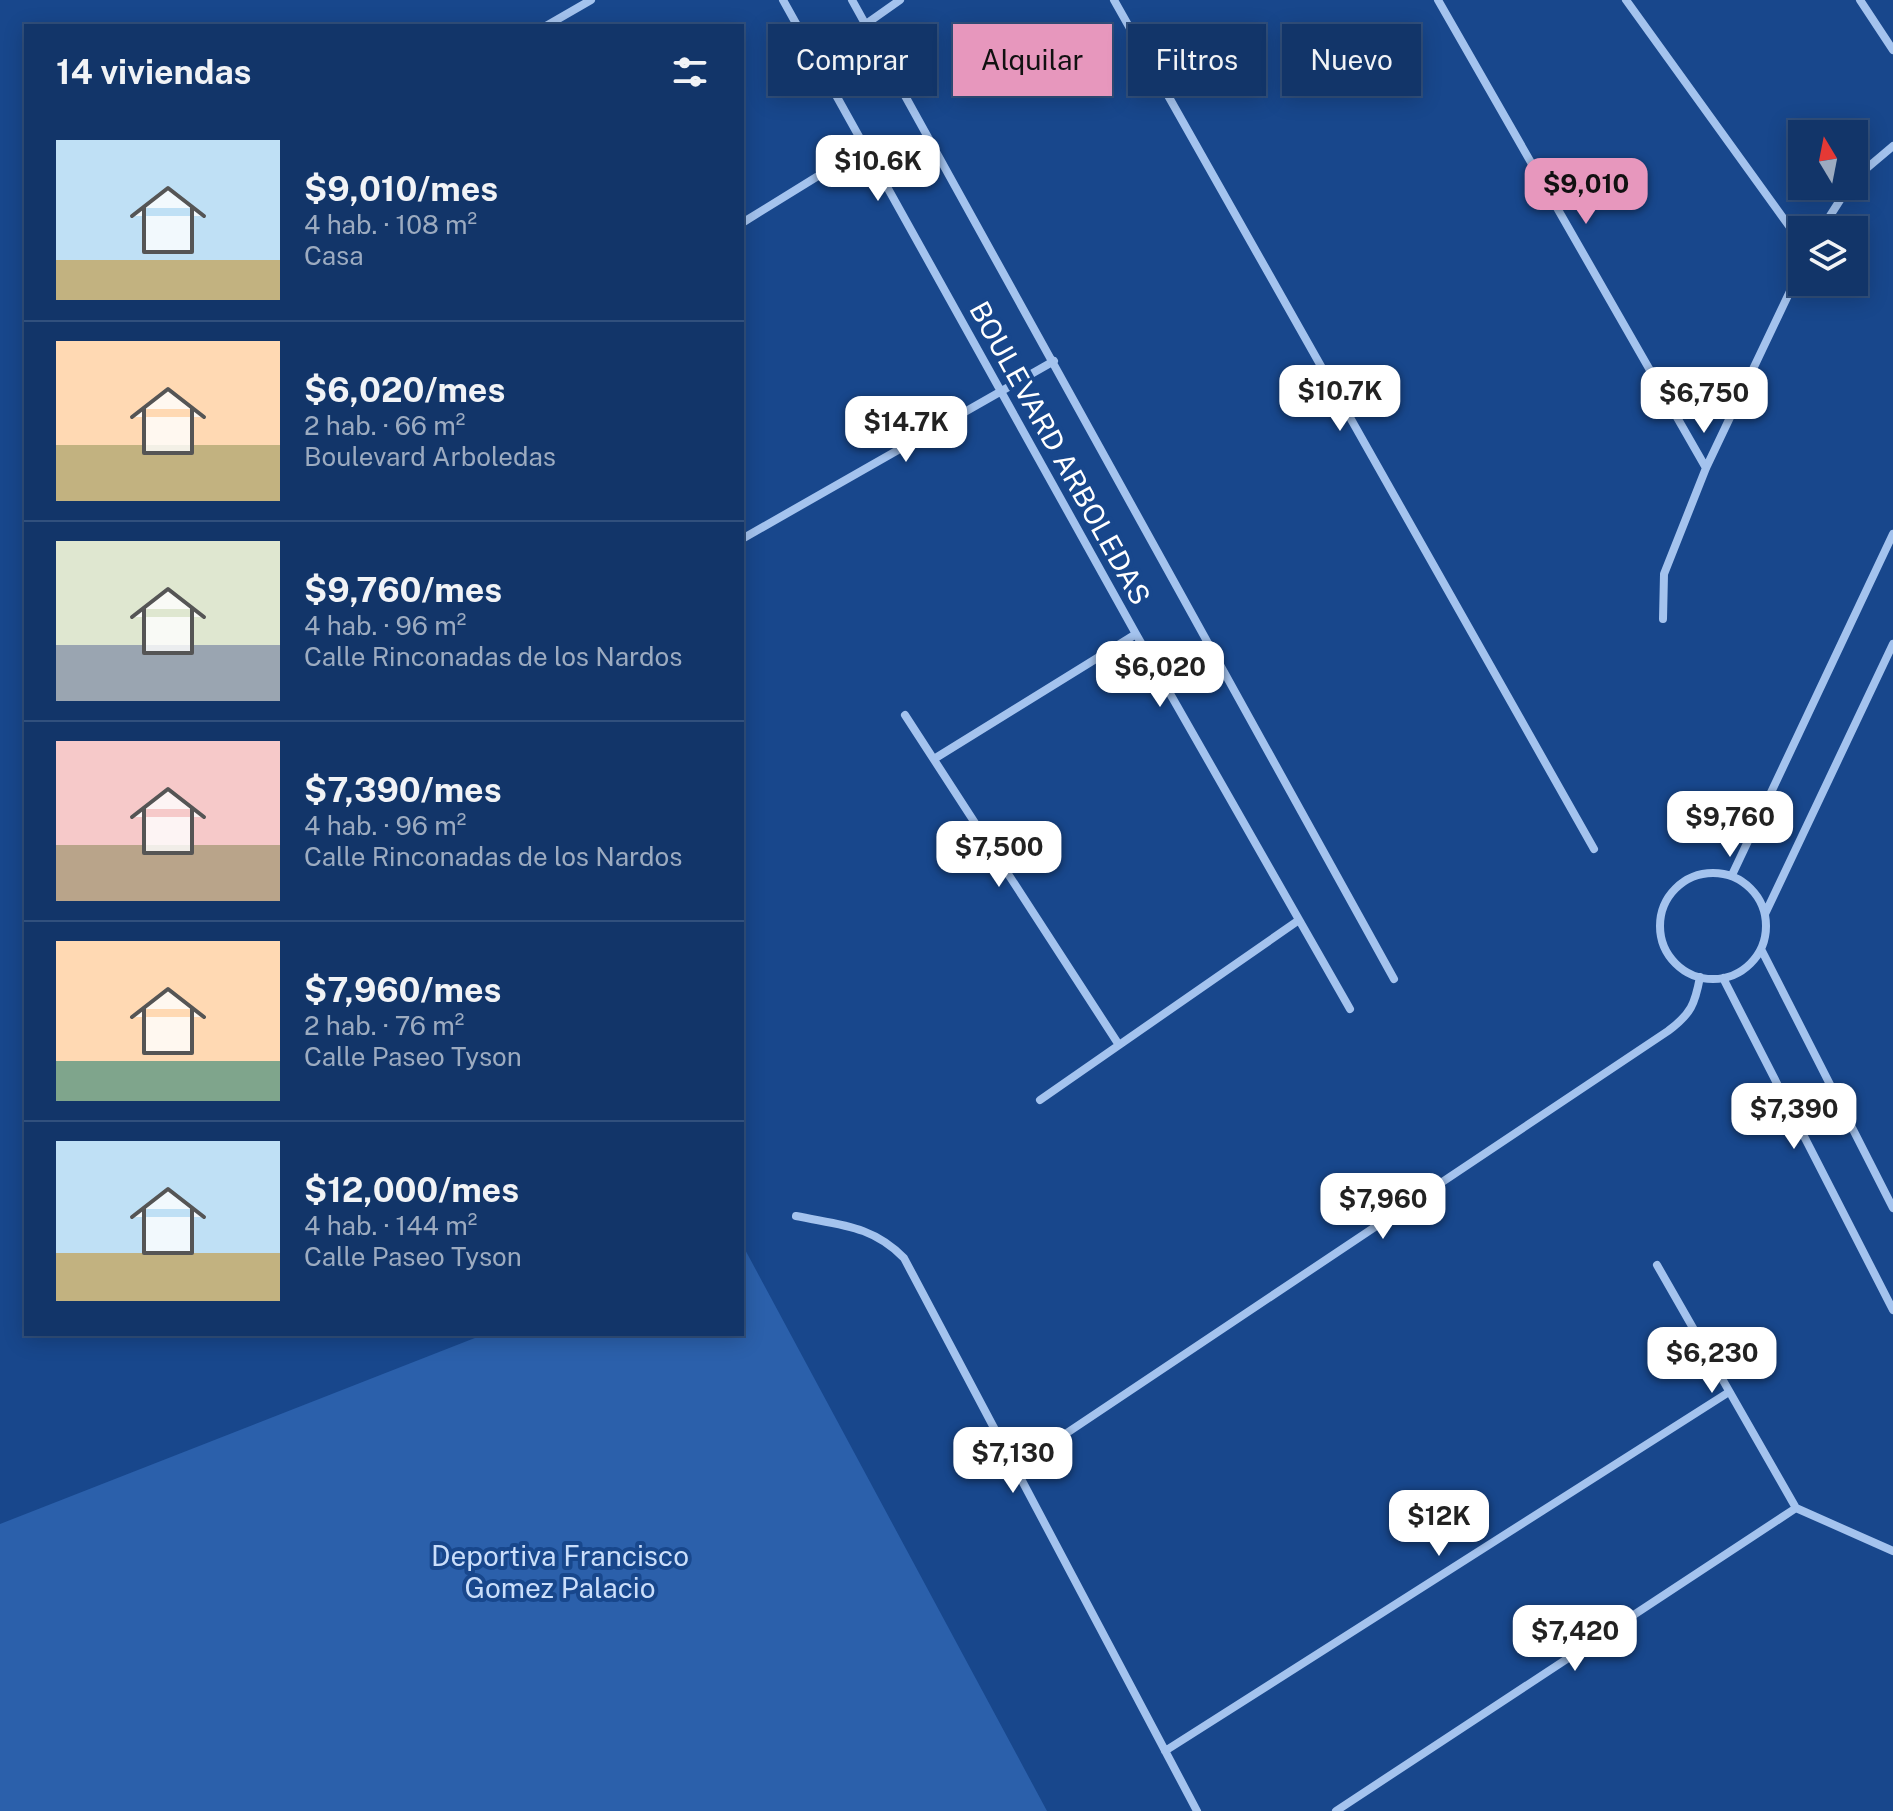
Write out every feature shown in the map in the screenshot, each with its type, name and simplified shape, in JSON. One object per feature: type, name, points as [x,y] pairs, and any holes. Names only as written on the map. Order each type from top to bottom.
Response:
[{"type":"street","points":[[549,24],[591,0]]},
{"type":"street","name":"BOULEVARD ARBOLEDAS","points":[[783,0],[1136,634],[1350,1009]]},
{"type":"street","name":"BOULEVARD ARBOLEDAS","points":[[852,0],[866,24]]},
{"type":"street","points":[[866,24],[900,0]]},
{"type":"street","points":[[1114,0],[1594,849]]},
{"type":"street","points":[[1438,0],[1706,468]]},
{"type":"street","points":[[1626,0],[1788,225]]},
{"type":"street","points":[[1860,0],[1893,50]]},
{"type":"street","name":"BOULEVARD ARBOLEDAS","points":[[906,96],[1394,979]]},
{"type":"street","points":[[1868,167],[1893,146]]},
{"type":"street","points":[[744,222],[865,147]]},
{"type":"street","points":[[1663,619],[1664,574],[1706,468],[1788,295]]},
{"type":"street","points":[[744,538],[1054,361]]},
{"type":"street","points":[[1732,875],[1893,534]]},
{"type":"street","points":[[934,759],[1136,634]]},
{"type":"street","points":[[1765,914],[1893,644]]},
{"type":"street","points":[[905,715],[1119,1045]]},
{"type":"street","points":[[1710,872],[1732,875],[1747,884],[1759,897],[1765,914],[1767,931],[1761,949],[1752,962],[1739,972],[1723,978],[1700,977],[1680,968],[1666,952],[1659,931],[1661,910],[1672,891],[1689,877],[1710,872]]},
{"type":"street","points":[[1040,1100],[1299,920]]},
{"type":"street","points":[[1761,949],[1893,1208]]},
{"type":"street","points":[[1016,1467],[1685,1019],[1695,1000],[1700,977]]},
{"type":"street","points":[[1723,978],[1893,1310]]},
{"type":"street","points":[[796,1216],[869,1232],[887,1241],[904,1258],[1197,1811]]},
{"type":"street","points":[[1657,1265],[1796,1508],[1893,1551]]},
{"type":"street","points":[[1165,1751],[1729,1392]]},
{"type":"street","points":[[1336,1811],[1796,1508]]},
{"type":"green space","name":"Deportiva Francisco Gomez Palacio","points":[[744,1248],[1047,1811],[0,1811],[0,1524],[480,1336],[744,1336]]}]
